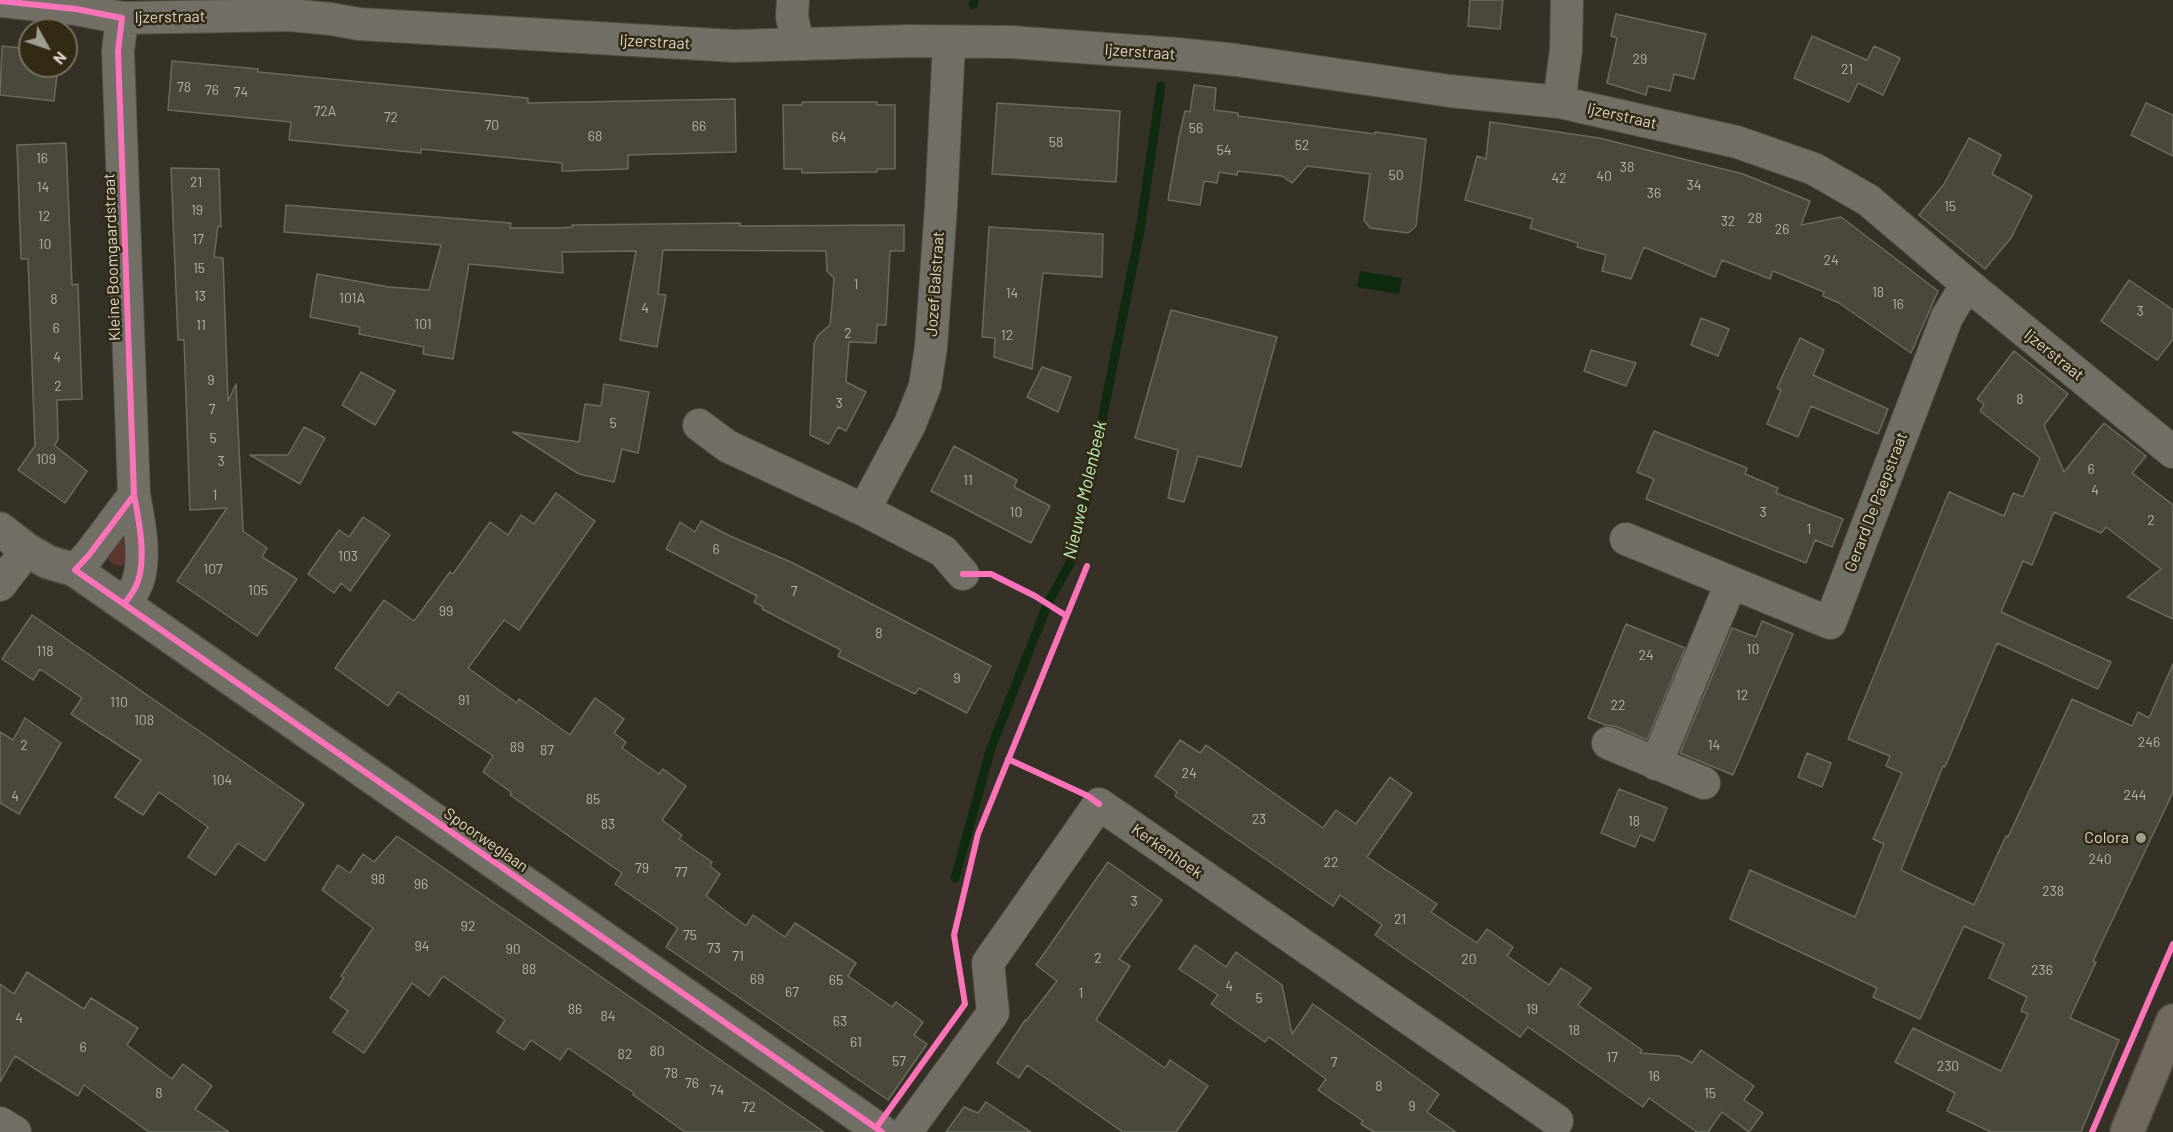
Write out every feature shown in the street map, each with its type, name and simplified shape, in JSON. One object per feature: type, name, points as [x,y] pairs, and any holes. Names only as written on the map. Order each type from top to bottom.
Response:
[{"type":"main road","points":[[2127,1132],[2173,1021]]},
{"type":"street","points":[[793,0],[792,17],[798,44]]},
{"type":"street","points":[[1559,102],[1566,50],[1567,0]]},
{"type":"street","name":"Ijzerstraat","points":[[0,1],[76,9],[122,18],[290,15],[331,9],[359,24],[734,46],[909,40],[950,43],[1010,42],[1236,60],[1450,91],[1559,102],[1737,142],[1814,169],[1868,200],[2173,452]]},
{"type":"street","name":"Kleine Boomgaardstraat","points":[[122,18],[118,51],[134,495],[140,528],[141,566],[136,587],[124,604]]},
{"type":"street","name":"Jozef Balstraat","points":[[864,510],[910,424],[925,386],[931,346],[950,43]]},
{"type":"street","name":"Gerard De Paepstraat","points":[[1626,539],[1830,623],[1947,317],[1967,284]]},
{"type":"street","points":[[699,425],[727,446],[864,510],[943,551],[963,574]]},
{"type":"street","points":[[75,570],[134,495]]},
{"type":"street","name":"Spoorweglaan","points":[[0,529],[27,550],[48,562],[75,570],[882,1132]]},
{"type":"street","points":[[0,585],[27,550]]},
{"type":"street","points":[[1656,764],[1731,583]]},
{"type":"street","points":[[1608,743],[1704,783]]},
{"type":"street","name":"Kerkenhoek","points":[[906,1132],[993,1013],[988,963],[1099,804],[1557,1121]]},
{"type":"street","points":[[0,1122],[15,1132]]},
{"type":"shaded area","points":[[1360,271],[1402,278],[1399,294],[1357,287]]},
{"type":"shaded area","points":[[129,526],[126,564],[119,566],[111,563],[107,556]]},
{"type":"building","points":[[1470,0],[1503,0],[1500,29],[1468,26]]},
{"type":"building","points":[[1616,14],[1706,34],[1694,79],[1674,74],[1670,91],[1648,86],[1646,95],[1607,83],[1617,38],[1611,36]]},
{"type":"building","points":[[1812,36],[1867,60],[1874,46],[1900,58],[1883,95],[1858,83],[1849,102],[1794,78]]},
{"type":"building","points":[[2,46],[18,48],[18,78],[57,78],[54,101],[0,95]]},
{"type":"building","points":[[172,61],[258,69],[258,72],[528,98],[528,103],[735,99],[736,152],[628,155],[628,169],[562,171],[562,163],[421,149],[421,153],[289,140],[291,122],[168,110]]},
{"type":"building","points":[[1194,85],[1216,88],[1214,110],[1238,113],[1238,116],[1426,139],[1416,226],[1408,233],[1370,228],[1364,220],[1370,174],[1307,166],[1292,183],[1282,176],[1238,171],[1237,175],[1219,172],[1217,183],[1204,181],[1200,205],[1168,200],[1179,137],[1185,111],[1190,112]]},
{"type":"building","points":[[802,102],[877,102],[877,105],[895,105],[895,169],[877,169],[877,172],[802,173],[802,169],[784,169],[783,105],[802,105]]},
{"type":"building","points":[[997,103],[1120,111],[1116,182],[992,174]]},
{"type":"building","points":[[2146,103],[2173,115],[2173,156],[2131,135]]},
{"type":"building","points":[[1490,122],[1599,138],[1743,174],[1810,201],[1801,225],[1841,217],[1938,291],[1911,353],[1839,303],[1823,296],[1824,292],[1773,271],[1770,279],[1722,260],[1715,277],[1644,247],[1631,279],[1602,271],[1606,255],[1577,247],[1578,243],[1530,228],[1533,219],[1465,200],[1477,156],[1486,159]]},
{"type":"building","points":[[1969,138],[2001,155],[1992,174],[2032,196],[2011,238],[1985,269],[1919,215],[1944,184]]},
{"type":"building","points":[[66,143],[72,285],[78,284],[82,399],[57,400],[58,440],[54,445],[87,471],[65,503],[18,470],[35,446],[28,259],[21,259],[17,145]]},
{"type":"building","points":[[171,168],[219,169],[221,227],[218,226],[214,257],[223,258],[228,401],[236,384],[243,531],[267,548],[262,557],[297,579],[257,636],[177,581],[227,508],[190,510],[184,340],[178,340]]},
{"type":"building","points":[[286,205],[511,223],[510,228],[740,223],[740,226],[904,225],[904,251],[890,251],[886,325],[877,325],[876,343],[849,342],[846,382],[866,392],[846,431],[838,427],[829,444],[810,435],[814,344],[818,335],[830,325],[832,305],[834,278],[827,271],[826,251],[663,250],[658,294],[666,295],[657,347],[620,340],[636,251],[562,252],[563,273],[469,264],[453,359],[423,354],[424,347],[359,334],[360,327],[310,317],[317,274],[389,287],[429,290],[441,245],[284,232]]},
{"type":"building","points":[[989,227],[1103,234],[1102,277],[1043,273],[1032,369],[994,357],[995,338],[982,337]]},
{"type":"building","points":[[2129,280],[2173,310],[2173,339],[2157,360],[2101,321]]},
{"type":"building","points":[[1171,310],[1277,337],[1241,467],[1198,456],[1184,502],[1168,498],[1178,450],[1135,438]]},
{"type":"building","points":[[1701,318],[1729,329],[1718,356],[1691,345]]},
{"type":"building","points":[[1800,338],[1824,350],[1813,375],[1888,409],[1878,434],[1811,406],[1798,437],[1767,424],[1781,390],[1777,388]]},
{"type":"building","points":[[1591,350],[1636,363],[1626,386],[1584,371]]},
{"type":"building","points":[[2014,351],[2068,394],[2044,425],[2064,472],[2104,423],[2146,456],[2132,473],[2173,505],[2173,619],[2127,597],[2161,569],[2106,527],[2101,533],[2054,512],[2032,565],[2023,561],[2001,612],[2111,662],[2098,689],[1997,643],[1945,767],[1943,766],[1901,870],[1974,905],[2072,699],[2132,726],[2138,712],[2149,718],[2173,664],[2173,792],[2093,961],[2096,962],[2070,1018],[2119,1040],[2081,1132],[1991,1132],[1947,1111],[1955,1093],[1895,1062],[1913,1028],[2001,1071],[2028,1014],[2021,1011],[2027,997],[1989,978],[2004,944],[1964,926],[1920,1019],[1873,997],[1877,988],[1730,919],[1750,870],[1855,917],[1884,844],[1873,839],[1902,773],[1886,766],[1890,756],[1848,739],[1949,492],[2004,516],[2013,493],[2023,497],[2040,458],[1980,411],[1984,404],[1977,399]]},
{"type":"building","points":[[1042,367],[1071,377],[1058,412],[1027,397]]},
{"type":"building","points":[[361,372],[395,391],[375,425],[342,405]]},
{"type":"building","points":[[604,384],[649,392],[638,453],[622,449],[614,482],[579,474],[513,432],[579,442],[585,404],[601,406]]},
{"type":"building","points":[[304,427],[325,438],[300,484],[250,455],[288,455]]},
{"type":"building","points":[[1654,431],[1747,468],[1745,474],[1778,488],[1776,493],[1843,519],[1832,547],[1815,540],[1806,563],[1646,499],[1654,479],[1637,472]]},
{"type":"building","points":[[954,446],[1017,480],[1014,487],[1050,506],[1031,543],[931,491]]},
{"type":"building","points":[[556,493],[595,521],[519,630],[504,620],[468,668],[517,703],[519,699],[570,735],[595,698],[624,719],[614,733],[626,742],[622,748],[659,774],[663,769],[686,786],[662,820],[682,835],[679,839],[712,862],[710,866],[720,874],[706,896],[746,926],[753,915],[785,937],[795,923],[856,963],[848,976],[892,1007],[896,1002],[923,1022],[914,1035],[927,1044],[888,1100],[666,947],[678,928],[615,884],[622,873],[510,795],[511,792],[483,772],[493,756],[398,692],[388,706],[335,668],[384,600],[414,621],[450,572],[453,574],[490,522],[508,535],[521,515],[534,524]]},
{"type":"building","points":[[363,517],[390,535],[350,591],[341,583],[334,593],[308,574],[339,530],[349,537]]},
{"type":"building","points":[[701,521],[793,563],[991,666],[967,713],[919,688],[915,694],[838,656],[841,650],[762,609],[763,607],[754,602],[757,596],[666,549],[680,522],[695,532]]},
{"type":"building","points":[[32,615],[304,804],[265,861],[238,843],[215,875],[188,857],[208,827],[159,792],[143,815],[115,797],[141,760],[71,714],[82,698],[40,669],[33,680],[2,659]]},
{"type":"building","points":[[1762,621],[1793,634],[1733,775],[1680,753],[1732,628],[1756,637]]},
{"type":"building","points":[[1626,624],[1685,648],[1647,740],[1615,726],[1605,725],[1588,718]]},
{"type":"building","points":[[25,718],[61,743],[19,814],[0,803],[0,732],[13,740]]},
{"type":"building","points":[[1180,740],[1200,753],[1206,745],[1323,828],[1336,810],[1356,824],[1390,777],[1412,793],[1367,857],[1437,904],[1431,912],[1477,943],[1487,929],[1513,947],[1507,956],[1549,985],[1561,968],[1591,988],[1578,1005],[1642,1050],[1640,1053],[1679,1056],[1692,1063],[1701,1050],[1754,1086],[1744,1100],[1763,1113],[1749,1132],[1722,1112],[1708,1132],[1697,1132],[1649,1098],[1643,1107],[1528,1027],[1520,1037],[1375,935],[1382,925],[1340,895],[1333,906],[1175,796],[1177,792],[1155,776]]},
{"type":"building","points":[[1807,753],[1831,763],[1822,787],[1798,777]]},
{"type":"building","points":[[1619,789],[1667,808],[1654,841],[1640,835],[1635,847],[1601,833]]},
{"type":"building","points":[[397,836],[824,1132],[685,1132],[633,1095],[634,1093],[568,1048],[560,1060],[531,1040],[524,1050],[497,1032],[505,1020],[443,976],[429,996],[412,983],[364,1053],[333,1032],[348,1011],[330,998],[344,978],[341,976],[373,928],[322,890],[338,865],[350,873],[363,854],[374,862]]},
{"type":"building","points":[[1108,862],[1162,900],[1119,959],[1130,966],[1096,1020],[1165,1068],[1170,1060],[1208,1086],[1176,1132],[1123,1132],[1027,1065],[1019,1078],[997,1063],[1025,1020],[1057,981],[1036,965]]},
{"type":"building","points":[[1195,945],[1226,967],[1236,952],[1282,985],[1292,1034],[1313,1004],[1364,1040],[1439,1094],[1427,1112],[1456,1132],[1374,1132],[1361,1124],[1363,1121],[1318,1090],[1326,1079],[1269,1037],[1265,1042],[1211,1004],[1218,995],[1179,969]]},
{"type":"building","points":[[27,972],[84,1009],[91,998],[138,1028],[127,1045],[172,1079],[183,1064],[212,1086],[195,1109],[229,1132],[149,1132],[84,1085],[78,1096],[15,1056],[0,1082],[0,984],[14,994]]},
{"type":"building","points":[[986,1102],[1031,1132],[946,1132],[964,1107],[978,1113]]},
{"type":"waterway","name":"Nieuwe Molenbeek","points":[[973,5],[974,0]]},
{"type":"waterway","name":"Nieuwe Molenbeek","points":[[955,878],[991,748],[1048,603],[1070,563],[1082,520],[1140,230],[1161,86]]},
{"type":"cycle path","points":[[0,1],[76,9],[122,18],[118,51],[134,495],[142,555],[139,578],[124,604]]},
{"type":"cycle path","points":[[134,495],[75,570],[882,1132]]},
{"type":"cycle path","points":[[876,1128],[965,1004],[954,935],[978,834],[1087,566]]},
{"type":"cycle path","points":[[963,574],[991,574],[1035,596],[1065,615]]},
{"type":"cycle path","points":[[1008,759],[1088,796],[1099,804]]},
{"type":"cycle path","points":[[2092,1132],[2173,944]]},
{"type":"place","name":"Colora","points":[[2141,838]]}]
